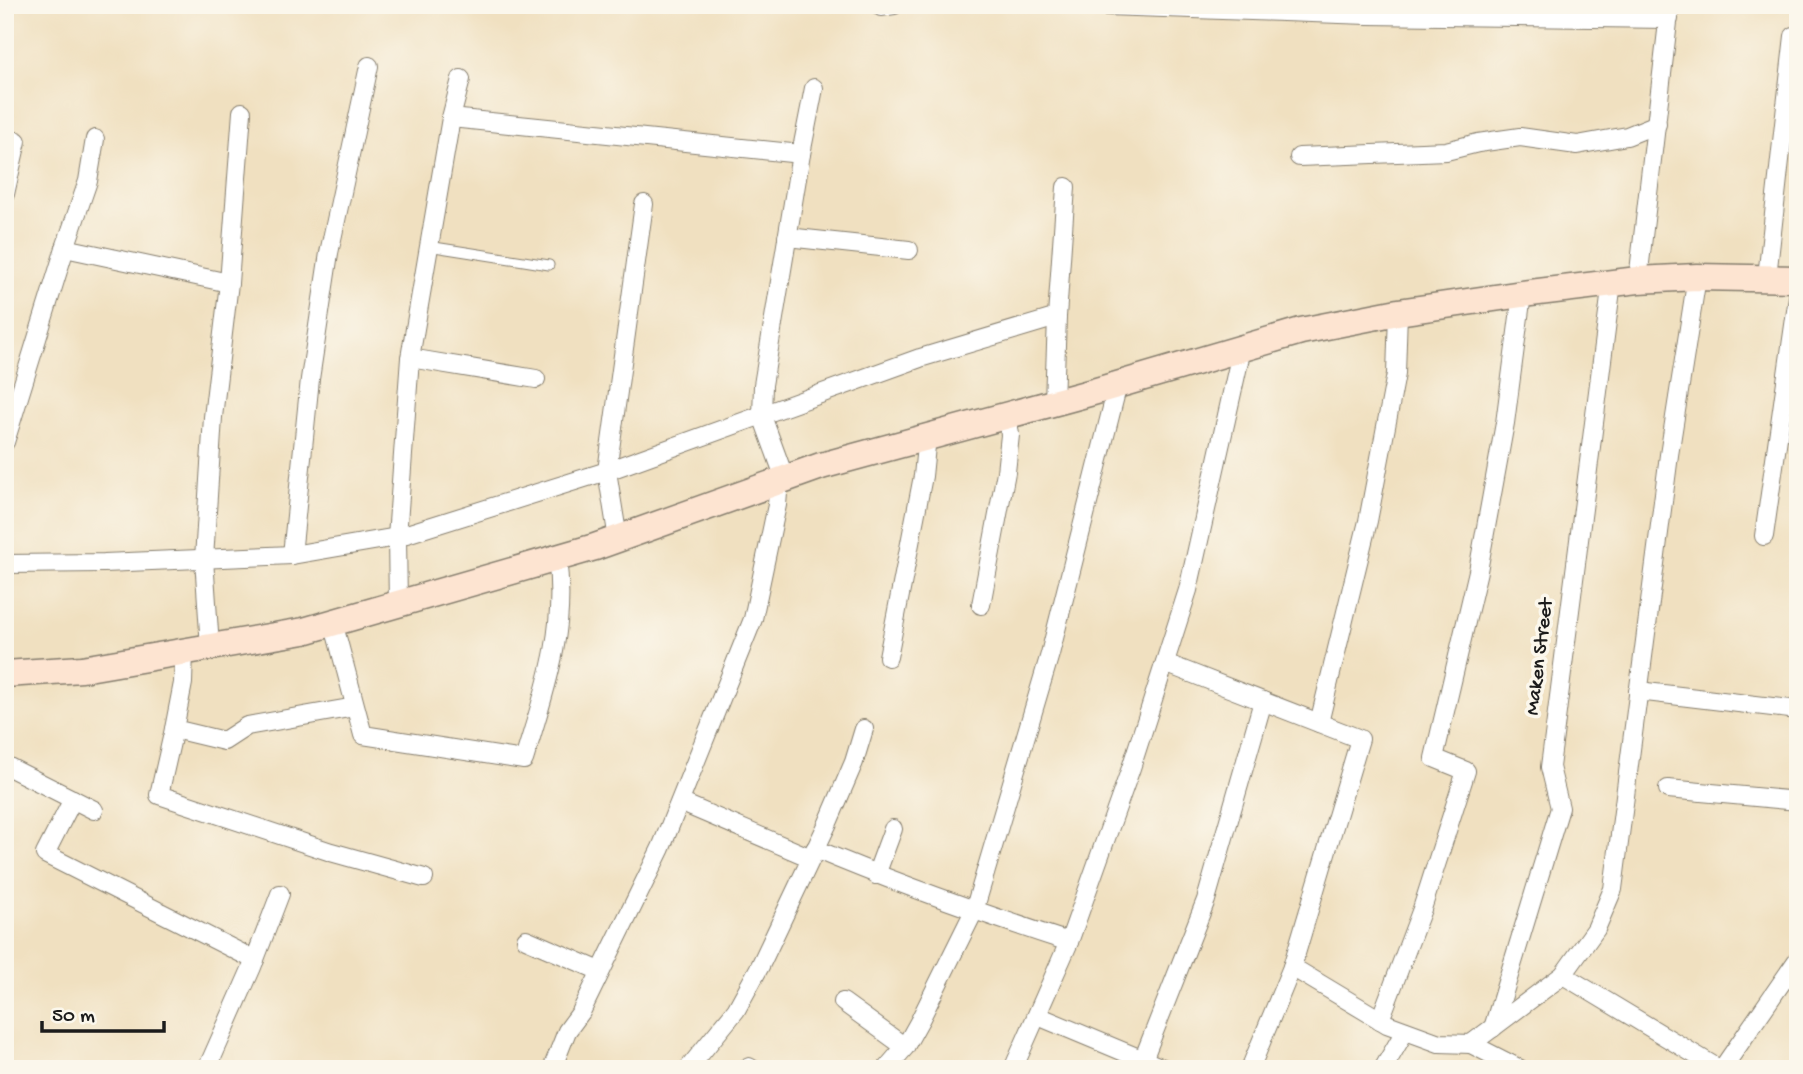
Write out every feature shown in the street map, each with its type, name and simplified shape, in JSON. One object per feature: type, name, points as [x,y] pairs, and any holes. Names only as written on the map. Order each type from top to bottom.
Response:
[{"type":"street","points":[[1077,5],[1368,15],[1670,12],[1638,279]]},
{"type":"street","points":[[1767,277],[1792,104],[1794,36]]},
{"type":"street","points":[[292,555],[310,379],[329,253],[369,66]]},
{"type":"street","points":[[398,604],[397,537],[410,358],[451,118],[461,79]]},
{"type":"street","points":[[552,1069],[567,1031],[581,1012],[661,848],[753,619],[782,480],[762,416],[763,385],[800,154],[814,88]]},
{"type":"street","points":[[210,647],[204,559],[213,418],[229,283],[242,112]]},
{"type":"street","points":[[451,118],[800,154]]},
{"type":"street","points":[[1299,157],[1446,150],[1478,142],[1520,137],[1577,145],[1627,136],[1657,124]]},
{"type":"street","points":[[5,442],[88,181],[95,139]]},
{"type":"street","points":[[5,194],[16,141]]},
{"type":"street","points":[[1054,402],[1066,187]]},
{"type":"street","points":[[618,539],[607,471],[645,204]]},
{"type":"street","points":[[787,237],[909,250]]},
{"type":"street","points":[[65,248],[229,283]]},
{"type":"street","points":[[1471,1044],[1563,975],[1596,929],[1613,889],[1670,455],[1697,277]]},
{"type":"street","points":[[5,674],[82,669],[304,631],[618,539],[821,466],[1301,331],[1398,312],[1638,279],[1798,279]]},
{"type":"street","name":"Maken Street","points":[[1493,1028],[1560,808],[1550,767],[1612,282]]},
{"type":"street","points":[[1380,1020],[1422,909],[1466,771],[1434,758],[1478,571],[1505,423],[1522,293]]},
{"type":"street","points":[[1764,536],[1798,298]]},
{"type":"street","points":[[1319,723],[1368,521],[1396,374],[1398,312]]},
{"type":"street","points":[[5,564],[292,555],[397,537],[607,471],[920,358],[1057,317]]},
{"type":"street","points":[[1013,1069],[1069,942],[1165,663],[1188,590],[1242,348]]},
{"type":"street","points":[[410,358],[536,379]]},
{"type":"street","points":[[886,1069],[905,1047],[974,911],[1050,654],[1118,384]]},
{"type":"street","points":[[981,605],[1006,472],[1010,435],[1007,414]]},
{"type":"street","points":[[888,657],[923,477],[927,436]]},
{"type":"street","points":[[333,622],[363,735],[524,760],[553,661],[559,627],[561,586],[557,558]]},
{"type":"street","points":[[184,652],[183,683],[159,795],[343,856],[424,878]]},
{"type":"street","points":[[1165,663],[1360,739],[1292,967],[1250,1069]]},
{"type":"street","points":[[1638,691],[1798,710]]},
{"type":"street","points":[[1143,1060],[1206,900],[1264,701]]},
{"type":"street","points":[[174,729],[224,741],[247,726],[355,707]]},
{"type":"street","points":[[688,1069],[736,1010],[760,966],[854,762],[864,729]]},
{"type":"street","points":[[5,765],[94,810]]},
{"type":"street","points":[[1668,789],[1798,801]]},
{"type":"street","points":[[73,799],[45,853],[255,960]]},
{"type":"street","points":[[680,802],[974,911],[1069,942]]},
{"type":"street","points":[[876,875],[893,829]]},
{"type":"street","points":[[207,1069],[255,960],[280,894]]},
{"type":"street","points":[[526,939],[600,971]]},
{"type":"street","points":[[1563,975],[1720,1069],[1798,958]]},
{"type":"street","points":[[1292,967],[1380,1020],[1438,1043],[1471,1044],[1520,1069]]},
{"type":"street","points":[[843,1002],[905,1047]]},
{"type":"street","points":[[1038,1016],[1165,1069]]},
{"type":"street","points":[[1382,1069],[1405,1031]]},
{"type":"lane","points":[[428,246],[549,265]]}]
